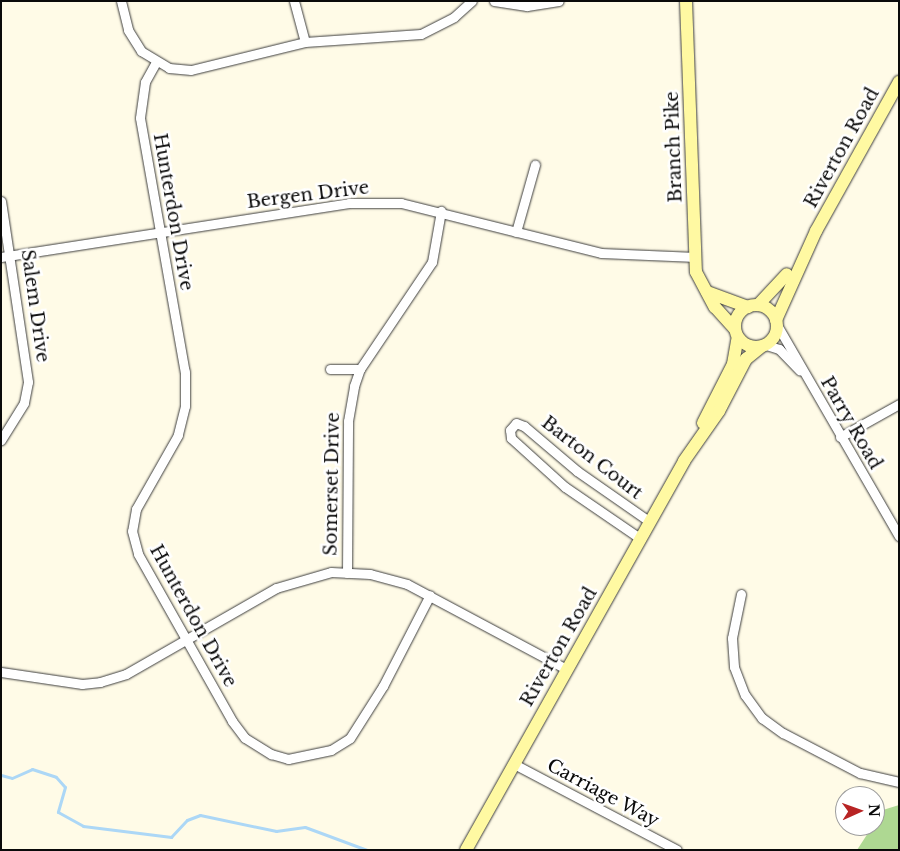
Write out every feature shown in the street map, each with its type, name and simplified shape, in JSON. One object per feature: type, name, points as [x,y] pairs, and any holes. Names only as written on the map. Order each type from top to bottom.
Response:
[{"type":"main road","name":"Branch Pike","points":[[686,1],[696,257],[705,290],[736,333]]},
{"type":"main road","name":"Riverton Road","points":[[753,306],[774,294],[816,231],[899,82]]},
{"type":"main road","name":"Riverton Road","points":[[776,322],[816,231]]},
{"type":"main road","points":[[705,290],[768,309],[776,322],[763,346],[747,346],[736,333],[738,315],[753,306]]},
{"type":"main road","name":"Riverton Road","points":[[466,850],[684,461],[733,364],[736,333]]},
{"type":"main road","name":"Riverton Road","points":[[684,461],[719,411],[746,359],[763,346]]},
{"type":"street","points":[[121,1],[128,30],[141,51],[156,62],[191,70],[305,42],[421,34],[454,17],[472,1]]},
{"type":"street","points":[[294,1],[305,42]]},
{"type":"street","points":[[494,1],[527,6],[559,1]]},
{"type":"street","name":"Hunterdon Drive","points":[[156,62],[140,102],[185,372],[185,406],[178,435],[136,509],[132,531],[138,554],[183,639],[245,738],[270,754],[306,758],[331,750],[355,732],[430,595]]},
{"type":"street","points":[[516,232],[535,166]]},
{"type":"street","name":"Salem Drive","points":[[1,201],[11,255],[28,382],[24,403],[1,440]]},
{"type":"street","name":"Bergen Drive","points":[[1,257],[349,203],[401,203],[441,211],[600,253],[696,257]]},
{"type":"street","name":"Somerset Drive","points":[[347,572],[348,421],[360,369],[432,262],[441,211]]},
{"type":"street","name":"Parry Road","points":[[776,322],[805,377],[899,536]]},
{"type":"street","name":"Parry Road","points":[[763,346],[781,351],[805,377]]},
{"type":"street","points":[[330,369],[360,369]]},
{"type":"street","points":[[840,437],[899,404]]},
{"type":"street","name":"Barton Court","points":[[641,539],[565,487],[511,438],[510,430],[516,423],[524,426],[577,471],[650,522]]},
{"type":"street","points":[[1,672],[82,684],[100,682],[126,674],[183,639],[276,588],[308,577],[347,572],[389,578],[430,595],[566,669]]},
{"type":"street","points":[[741,594],[732,638],[734,667],[745,695],[762,718],[782,733],[860,773],[899,782]]},
{"type":"street","name":"Carriage Way","points":[[514,764],[676,850]]},
{"type":"green space","points":[[899,805],[899,850],[857,850],[866,836],[885,836],[885,809]]},
{"type":"waterway","points":[[1,775],[12,778],[32,769],[56,777],[65,787],[58,812],[83,826],[171,837],[187,820],[200,815],[276,831],[305,827],[367,850]]}]
